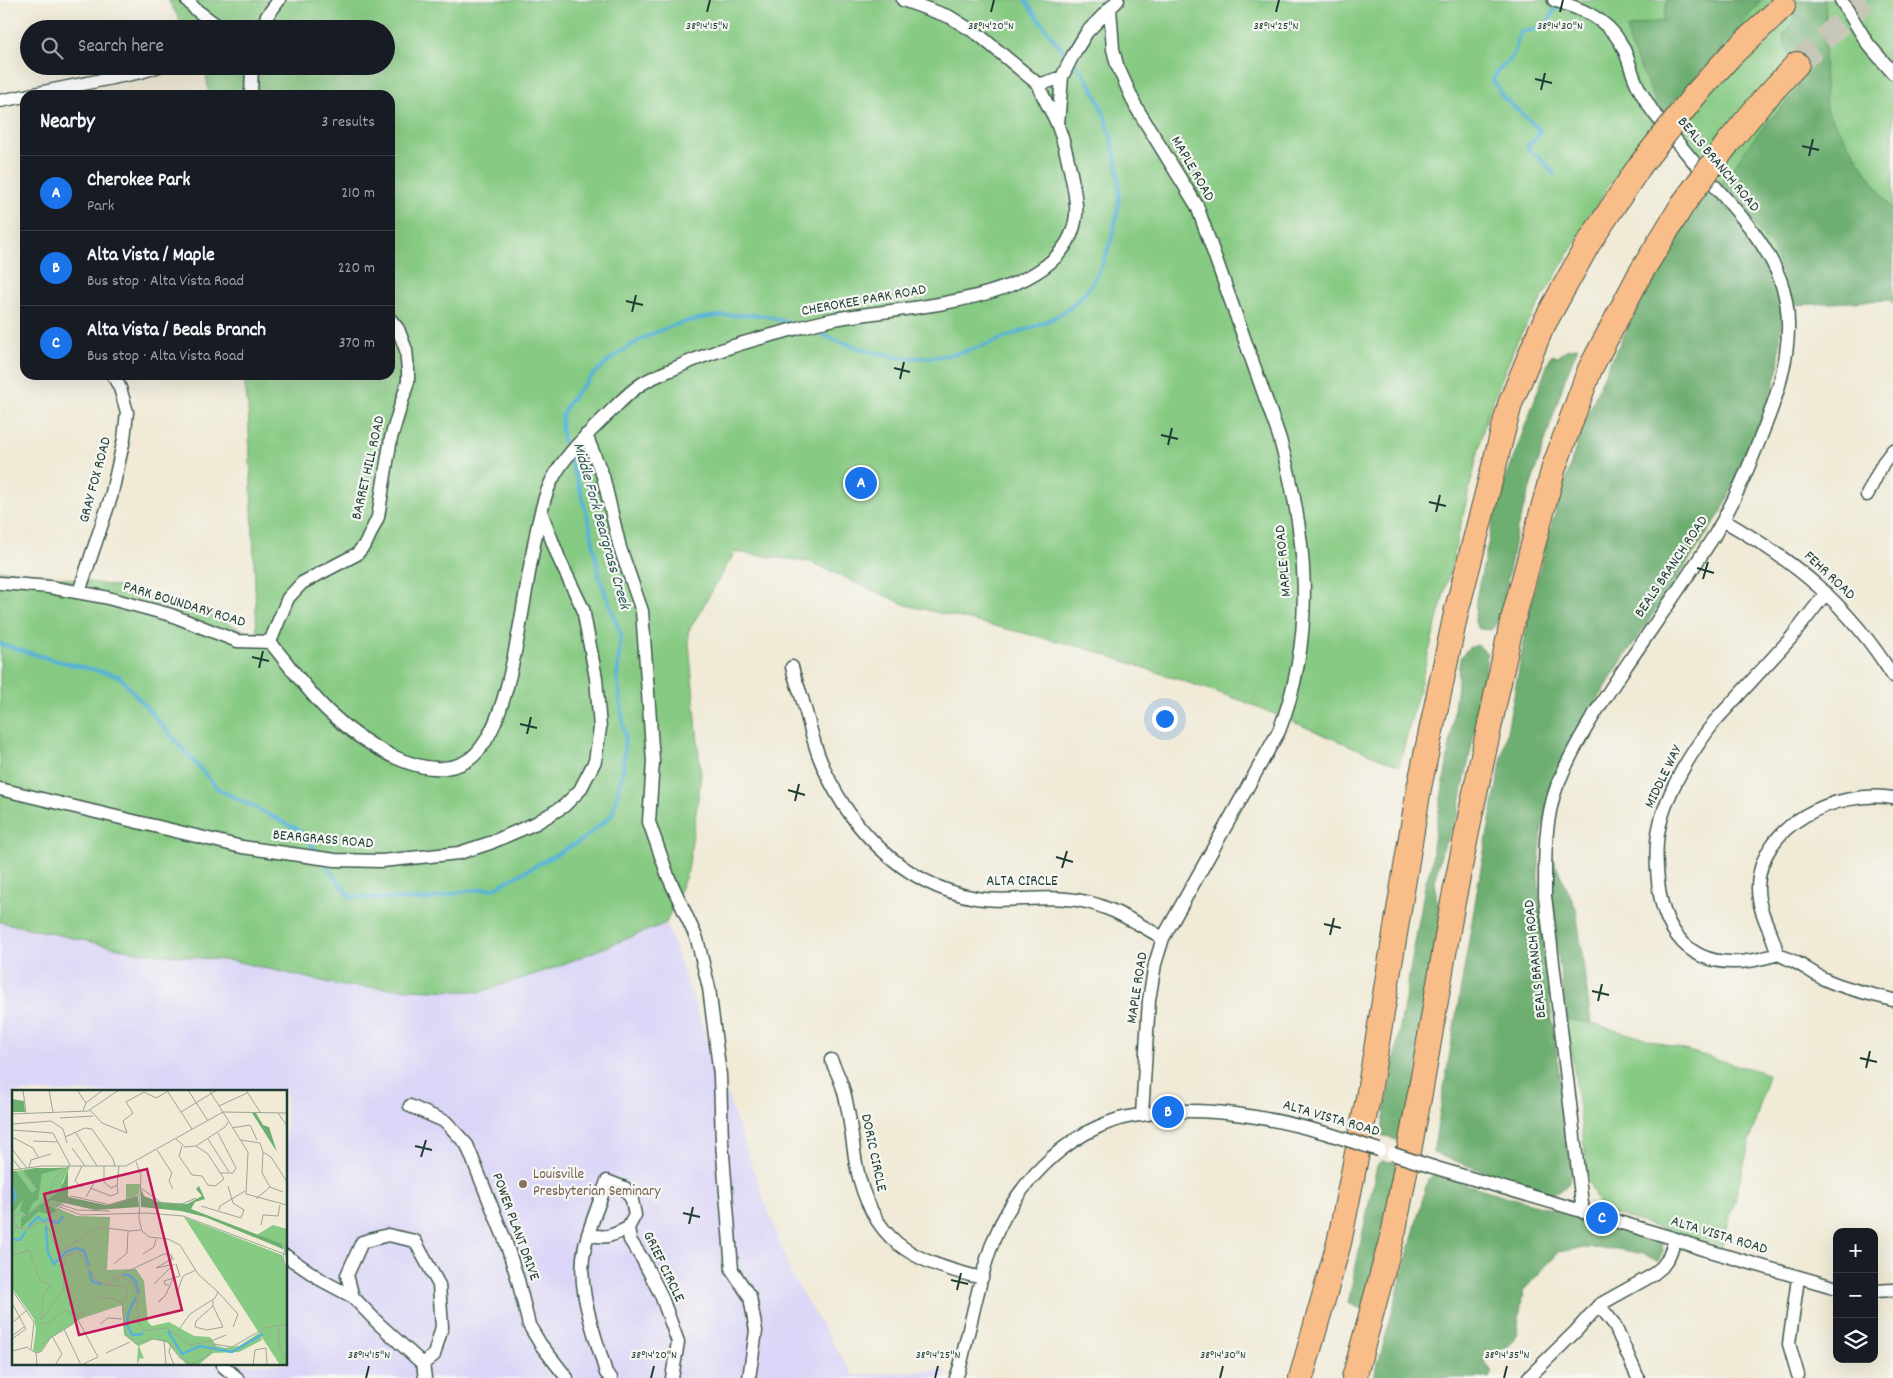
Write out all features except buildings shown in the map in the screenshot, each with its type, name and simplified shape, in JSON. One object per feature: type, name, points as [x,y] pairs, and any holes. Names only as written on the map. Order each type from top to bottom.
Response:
[{"type":"highway","points":[[1301,1378],[1342,1224],[1368,1098],[1419,788],[1456,613],[1510,404],[1541,329],[1588,244],[1639,167],[1694,96],[1731,55],[1783,6]]},
{"type":"highway","points":[[1354,1378],[1394,1230],[1452,908],[1509,636],[1554,467],[1590,370],[1640,274],[1683,204],[1728,143],[1797,64]]},
{"type":"street","points":[[187,0],[195,9],[210,20]]},
{"type":"street","points":[[265,20],[279,0]]},
{"type":"street","points":[[904,0],[950,18],[979,35],[1040,85],[1062,77],[1087,32],[1114,4]]},
{"type":"street","name":"BEALS BRANCH ROAD","points":[[1554,0],[1565,2],[1585,11],[1614,32],[1621,43],[1642,94],[1653,112],[1749,226],[1773,264],[1783,287],[1787,307],[1788,332],[1783,371],[1774,404],[1740,489],[1723,520],[1580,736],[1556,788],[1549,815],[1545,850],[1545,896],[1583,1212]]},
{"type":"street","points":[[1841,0],[1868,44],[1893,73]]},
{"type":"street","name":"MAPLE ROAD","points":[[1114,4],[1113,49],[1120,73],[1136,107],[1197,206],[1279,436],[1288,465],[1296,506],[1303,555],[1304,594],[1302,640],[1297,675],[1290,702],[1279,731],[1163,938],[1155,964],[1149,1000],[1142,1115]]},
{"type":"street","points":[[54,90],[127,75]]},
{"type":"street","points":[[251,90],[252,75]]},
{"type":"street","name":"CHEROKEE PARK ROAD","points":[[1058,124],[1062,77]]},
{"type":"street","name":"CHEROKEE PARK ROAD","points":[[541,512],[549,485],[556,471],[584,437],[630,392],[646,381],[700,357],[776,334],[867,313],[956,302],[998,290],[1037,273],[1056,256],[1072,233],[1077,211],[1075,194],[1058,124],[1042,95],[1040,85]]},
{"type":"street","points":[[0,101],[20,97]]},
{"type":"street","name":"BARRET HILL ROAD","points":[[270,642],[292,592],[302,583],[358,554],[378,517],[391,438],[408,381],[406,350],[395,326]]},
{"type":"street","name":"GRAY FOX ROAD","points":[[80,592],[111,497],[124,439],[127,412],[125,402],[115,380]]},
{"type":"street","points":[[584,437],[603,476],[620,548],[642,611],[652,761],[650,822],[668,876],[697,938],[709,988],[720,1075],[722,1142],[732,1270],[750,1297],[756,1330],[749,1378]]},
{"type":"street","points":[[1867,495],[1883,463],[1893,450]]},
{"type":"street","points":[[270,642],[327,710],[350,730],[374,746],[399,759],[423,766],[448,767],[465,762],[483,746],[493,728],[502,703],[512,663],[541,512]]},
{"type":"street","name":"BEARGRASS ROAD","points":[[0,789],[242,847],[335,860],[382,861],[459,853],[511,834],[557,811],[580,790],[586,780],[595,761],[600,728],[596,678],[583,608],[560,561],[541,512]]},
{"type":"street","name":"FEHR ROAD","points":[[1723,520],[1758,540],[1790,562],[1826,593],[1860,629],[1893,676]]},
{"type":"street","name":"PARK BOUNDARY ROAD","points":[[0,583],[49,587],[104,597],[154,610],[237,641],[270,642]]},
{"type":"street","name":"MIDDLE WAY","points":[[1779,954],[1761,959],[1729,962],[1705,958],[1683,943],[1664,916],[1657,874],[1657,836],[1671,793],[1705,733],[1791,638],[1826,593]]},
{"type":"street","name":"ALTA CIRCLE","points":[[792,667],[810,730],[827,775],[846,807],[868,836],[894,861],[925,881],[959,894],[993,900],[1061,898],[1087,902],[1123,916],[1163,938]]},
{"type":"street","points":[[1893,798],[1856,798],[1824,806],[1797,820],[1788,827],[1773,845],[1761,868],[1758,890],[1764,918],[1779,954],[1826,980],[1893,1000]]},
{"type":"street","name":"DORIC CIRCLE","points":[[831,1060],[844,1092],[862,1189],[877,1222],[897,1244],[921,1259],[935,1266],[982,1278]]},
{"type":"street","name":"POWER PLANT DRIVE","points":[[410,1106],[446,1122],[467,1145],[505,1240],[518,1280],[529,1326],[541,1345],[567,1378]]},
{"type":"street","name":"ALTA VISTA ROAD","points":[[956,1378],[994,1240],[1006,1214],[1024,1187],[1062,1149],[1085,1134],[1121,1118],[1168,1112],[1229,1113],[1289,1122],[1676,1239],[1798,1278],[1833,1287]]},
{"type":"street","name":"GRIEF CIRCLE","points":[[611,1378],[606,1373],[588,1309],[582,1278],[584,1248],[608,1181],[625,1188],[632,1200],[634,1214],[628,1228],[630,1240],[643,1260],[661,1295],[678,1342],[672,1378]]},
{"type":"street","name":"GRIEF CIRCLE","points":[[588,1234],[602,1238],[628,1228]]},
{"type":"street","points":[[353,1297],[347,1275],[362,1242],[388,1235],[415,1241],[439,1285],[442,1327],[434,1355],[423,1364]]},
{"type":"street","points":[[1528,1378],[1576,1331],[1599,1305],[1652,1276],[1662,1267],[1676,1239]]},
{"type":"street","points":[[288,1257],[323,1281],[353,1297],[379,1324],[423,1364],[425,1378]]},
{"type":"street","points":[[1798,1278],[1789,1344],[1798,1375]]},
{"type":"street","points":[[1878,1291],[1893,1290]]},
{"type":"street","points":[[1599,1305],[1614,1324],[1638,1378]]},
{"type":"street","points":[[223,1366],[237,1378]]},
{"type":"shaded area","name":"Louisville Presbyterian Seminary","points":[[0,922],[137,952],[234,961],[479,992],[551,969],[666,923],[792,1277],[853,1375],[947,1370],[944,1378],[0,1378]]},
{"type":"green space","points":[[168,0],[1893,0],[1893,281],[1787,307],[1675,121],[1609,185],[1517,341],[1487,415],[1445,590],[1399,766],[1243,701],[1082,647],[906,605],[810,562],[735,552],[688,632],[701,776],[688,871],[666,923],[551,969],[480,992],[343,986],[234,961],[137,952],[0,922],[0,570],[115,586],[220,619],[257,637],[248,406],[244,380],[395,380],[395,90],[208,90],[206,75],[395,75],[395,20],[180,20]]},
{"type":"green space","points":[[1667,0],[1761,0],[1734,34],[1661,114],[1630,44],[1627,29],[1641,24],[1663,21]]},
{"type":"green space","points":[[1779,0],[1825,0],[1826,110],[1893,212],[1893,304],[1890,300],[1793,305],[1773,248],[1721,185],[1754,138],[1797,90],[1802,74],[1786,50],[1783,37],[1795,18]]},
{"type":"green space","points":[[1709,190],[1751,235],[1783,301],[1778,371],[1765,413],[1722,511],[1619,665],[1565,754],[1542,828],[1538,874],[1543,949],[1572,1173],[1569,1183],[1563,1189],[1544,1194],[1433,1153],[1481,868],[1533,595],[1549,533],[1581,431],[1608,366],[1657,271],[1686,222]]},
{"type":"green space","points":[[1578,347],[1565,379],[1517,529],[1500,620],[1491,630],[1479,629],[1475,623],[1476,598],[1501,492],[1551,355],[1558,357],[1566,350]]},
{"type":"green space","points":[[1478,645],[1487,653],[1484,686],[1457,818],[1442,851],[1434,882],[1441,923],[1406,1140],[1397,1140],[1381,1135],[1426,880],[1432,865],[1433,846],[1450,744],[1460,658],[1468,648]]},
{"type":"green space","points":[[1552,857],[1576,908],[1591,1023],[1567,1019],[1558,959],[1552,898]]},
{"type":"green space","points":[[1567,1019],[1591,1023],[1768,1074],[1722,1247],[1614,1214],[1598,1203],[1589,1182]]},
{"type":"green space","points":[[1382,1161],[1394,1162],[1399,1166],[1365,1311],[1348,1303],[1377,1165]]},
{"type":"green space","points":[[1435,1175],[1662,1242],[1663,1250],[1659,1262],[1644,1254],[1617,1249],[1580,1248],[1559,1252],[1523,1291],[1517,1333],[1509,1346],[1483,1358],[1492,1372],[1489,1378],[1373,1378],[1428,1179]]},
{"type":"waterway","name":"Middle Fork Beargrass Creek","points":[[1025,0],[1069,57]]},
{"type":"waterway","points":[[1554,174],[1541,158],[1529,151],[1527,146],[1539,135],[1539,129],[1503,97],[1493,80],[1498,70],[1513,55],[1521,32],[1545,27],[1558,4]]},
{"type":"waterway","name":"Middle Fork Beargrass Creek","points":[[809,330],[876,353],[899,357],[928,358],[956,354],[1040,324],[1061,314],[1082,296],[1103,263],[1110,243],[1115,223],[1119,183],[1114,151],[1103,110],[1091,85],[1074,62]]},
{"type":"waterway","name":"Middle Fork Beargrass Creek","points":[[567,451],[561,429],[561,420],[567,405],[587,381],[603,366],[637,342],[656,332],[676,325],[696,319],[717,316],[766,316],[795,325]]},
{"type":"waterway","name":"Middle Fork Beargrass Creek","points":[[324,862],[350,897],[424,900],[466,891],[495,888],[582,840],[612,815],[623,771],[625,737],[617,677],[621,635],[599,576],[591,531],[580,489],[569,458]]},
{"type":"waterway","name":"Middle Fork Beargrass Creek","points":[[0,644],[119,676],[218,789],[301,831],[318,854]]},
{"type":"tunnel","points":[[1797,64],[1866,0]]},
{"type":"place","name":"Cherokee Park","points":[[861,483]]},
{"type":"place","name":"Alta Vista / Maple","points":[[1168,1112]]},
{"type":"place","name":"Louisville Presbyterian Seminary","points":[[523,1184]]},
{"type":"place","name":"Alta Vista / Beals Branch","points":[[1602,1218]]}]
